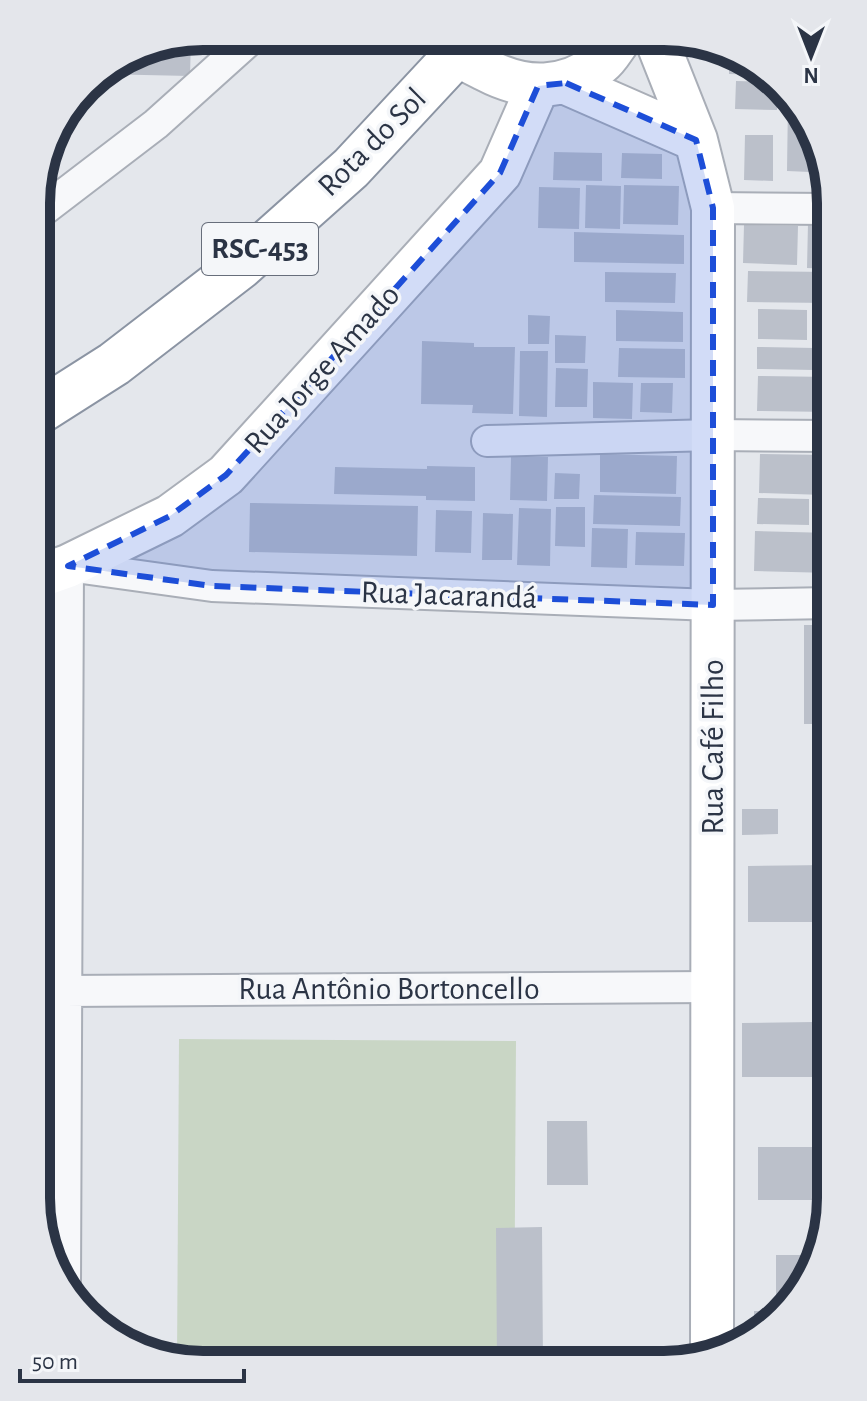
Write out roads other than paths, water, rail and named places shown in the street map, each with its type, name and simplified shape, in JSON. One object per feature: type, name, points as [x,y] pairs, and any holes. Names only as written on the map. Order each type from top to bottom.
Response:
[{"type":"highway","name":"Rota do Sol","points":[[50,405],[114,364],[240,267],[351,168],[452,50]]},
{"type":"street","points":[[50,205],[156,124],[238,50]]},
{"type":"street","points":[[465,50],[504,80],[552,84],[696,140]]},
{"type":"street","points":[[552,84],[603,62],[612,50]]},
{"type":"street","name":"Rua Café Filho","points":[[660,50],[696,140],[713,208],[712,1343]]},
{"type":"street","name":"Rua Jorge Amado","points":[[52,571],[170,516],[226,475],[500,173],[552,84]]},
{"type":"street","points":[[713,208],[817,209]]},
{"type":"street","points":[[487,441],[713,435],[817,436]]},
{"type":"street","points":[[52,571],[68,822],[65,1262]]},
{"type":"street","name":"Rua Jacarandá","points":[[52,571],[212,586],[713,605],[817,603]]},
{"type":"street","name":"Rua Antônio Bortoncello","points":[[65,991],[712,987]]}]
